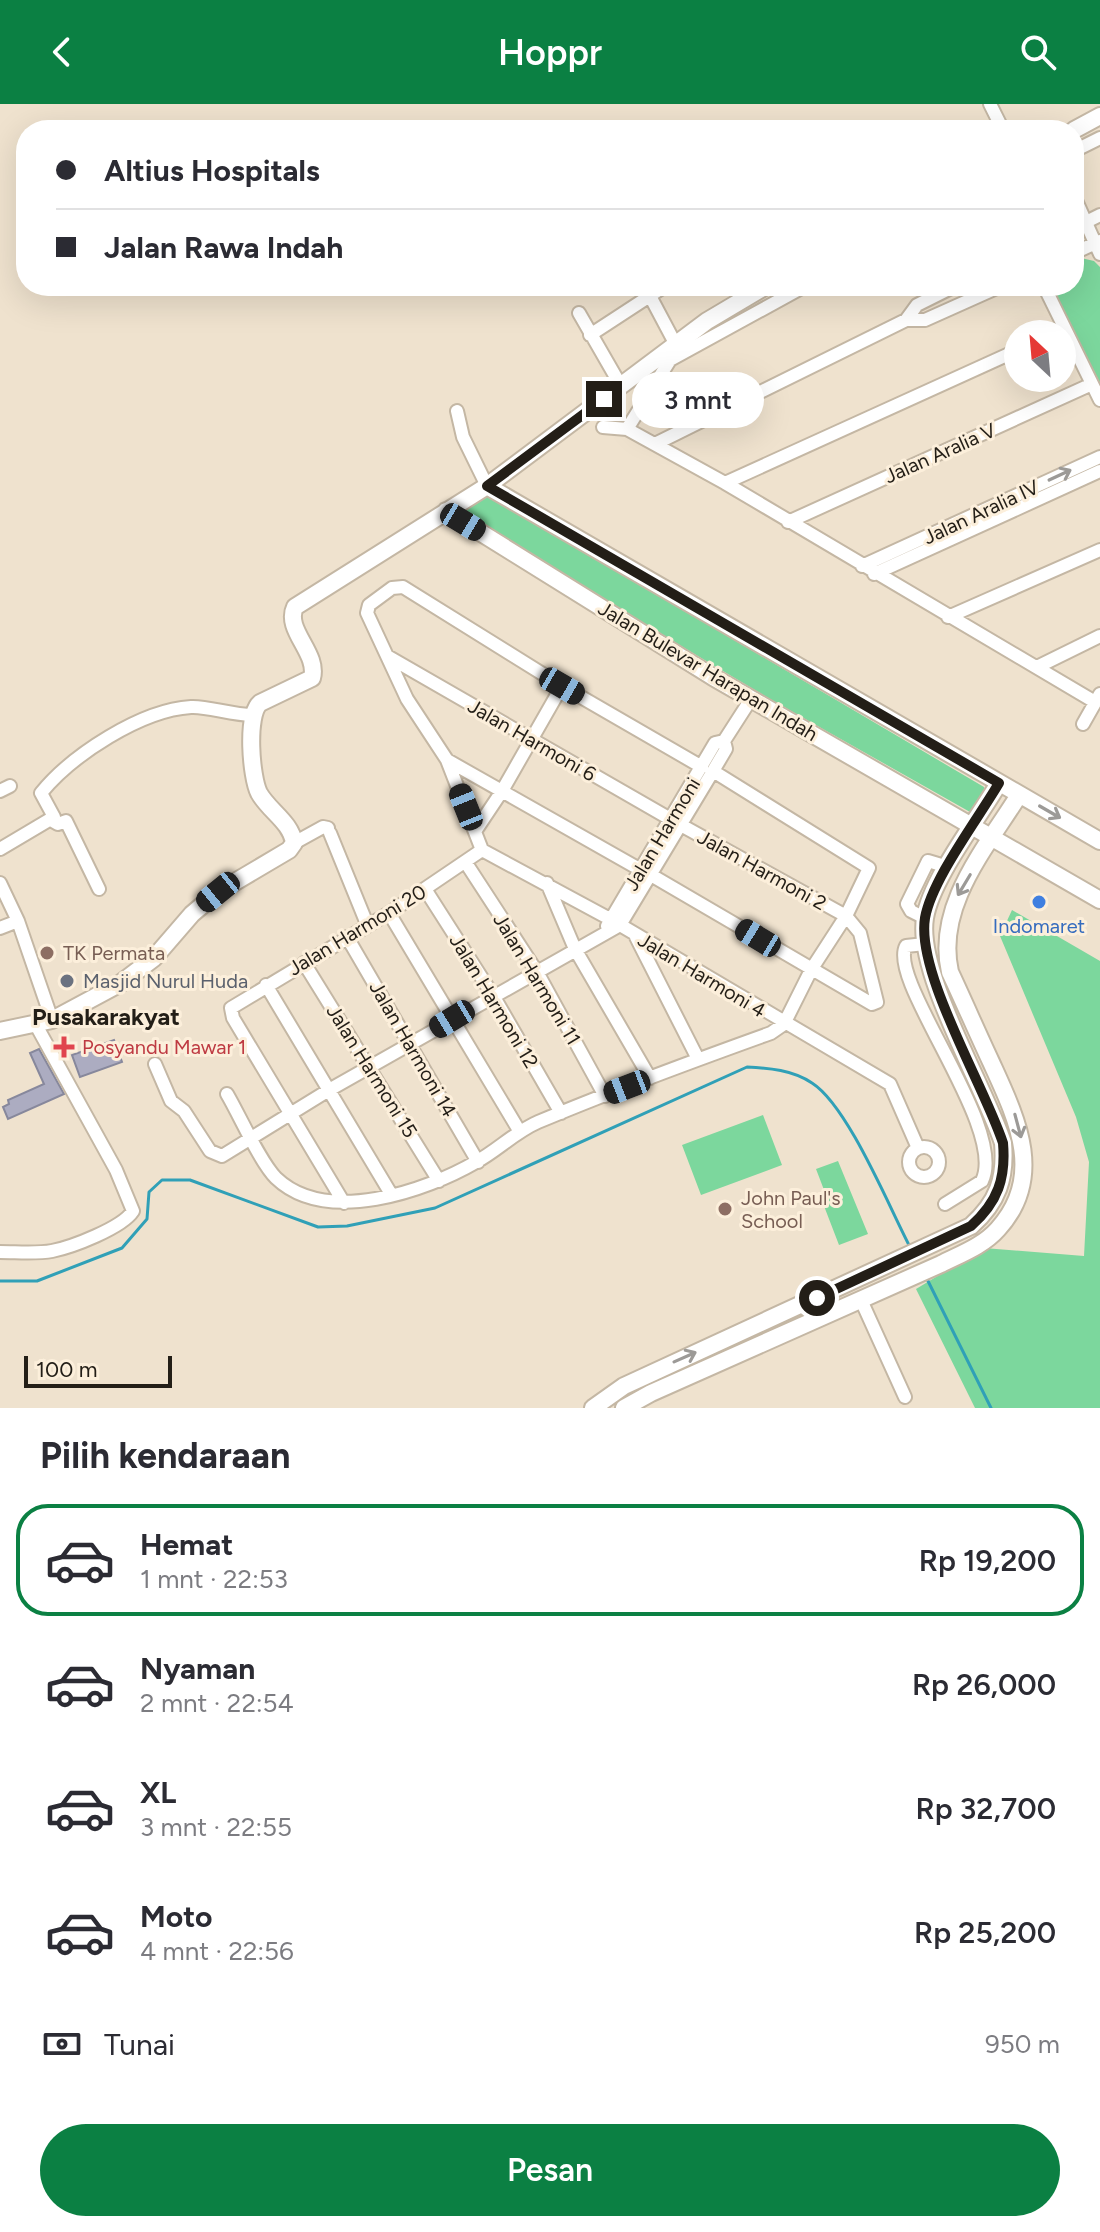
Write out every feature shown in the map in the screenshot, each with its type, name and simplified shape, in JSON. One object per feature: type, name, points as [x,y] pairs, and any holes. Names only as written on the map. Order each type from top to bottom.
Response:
[{"type":"street","points":[[1084,223],[1100,215]]},
{"type":"street","points":[[1084,216],[1098,246]]},
{"type":"street","points":[[590,335],[650,296],[676,345]]},
{"type":"street","points":[[294,843],[289,828],[257,790],[252,763],[253,715],[260,703],[312,678],[313,662],[292,620],[295,607],[487,486],[676,345],[747,296]]},
{"type":"street","points":[[627,429],[670,360],[787,296]]},
{"type":"street","points":[[906,320],[917,305],[935,296]]},
{"type":"street","points":[[655,444],[906,320],[925,320],[979,296]]},
{"type":"street","points":[[1047,296],[1055,320]]},
{"type":"street","points":[[579,313],[621,386]]},
{"type":"street","points":[[725,483],[1004,356]]},
{"type":"street","points":[[1076,359],[1100,400]]},
{"type":"street","name":"Jalan Aralia V","points":[[788,522],[1092,384]]},
{"type":"street","points":[[457,411],[463,437],[487,486],[1100,841]]},
{"type":"street","points":[[603,427],[627,429],[655,444],[948,617],[1098,698],[1083,724]]},
{"type":"street","name":"Jalan Aralia IV","points":[[862,566],[1100,457]]},
{"type":"street","points":[[874,574],[1100,471]]},
{"type":"street","name":"Jalan Bulevar Harapan Indah","points":[[446,511],[751,699],[1100,900]]},
{"type":"street","points":[[948,617],[1100,550]]},
{"type":"street","points":[[227,1094],[275,1177],[284,1183],[311,1197],[344,1203],[413,1191],[478,1162],[520,1132],[561,1113],[771,1033],[784,1024],[811,970],[869,873],[868,866],[708,769],[562,686],[403,587],[392,588],[369,605],[367,613],[407,699],[447,760],[482,850]]},
{"type":"street","points":[[1037,667],[1100,637]]},
{"type":"street","name":"Jalan Harmoni 6","points":[[387,656],[674,821]]},
{"type":"street","points":[[476,830],[562,686]]},
{"type":"street","name":"Jalan Harmoni","points":[[575,949],[605,933],[615,922],[708,769],[715,743],[724,741],[751,699]]},
{"type":"street","points":[[0,849],[54,817],[41,793],[55,775],[79,755],[134,725],[163,712],[186,708],[253,715]]},
{"type":"street","points":[[447,760],[646,872],[811,970],[876,1004],[860,933],[846,916]]},
{"type":"street","points":[[593,1408],[624,1386],[971,1226],[983,1215],[1002,1186],[1005,1165],[1003,1143],[996,1120],[933,979],[925,944],[925,918],[934,892],[999,783]]},
{"type":"street","points":[[624,1408],[659,1389],[982,1244],[1008,1217],[1023,1189],[1025,1156],[1017,1120],[950,972],[945,952],[946,928],[953,903],[1019,795]]},
{"type":"street","points":[[51,820],[58,824],[66,821],[99,889]]},
{"type":"street","name":"Jalan Harmoni 2","points":[[674,821],[846,916]]},
{"type":"street","points":[[0,1031],[44,1022],[121,983],[154,958],[192,914],[218,892],[323,827],[329,830],[367,924]]},
{"type":"street","name":"Jalan Harmoni 20","points":[[291,1113],[233,1018],[231,1008],[389,913],[482,850]]},
{"type":"street","name":"Jalan Harmoni 4","points":[[482,850],[547,883],[890,1084],[918,1148]]},
{"type":"street","name":"Jalan Harmoni 11","points":[[466,863],[537,972],[605,1096]]},
{"type":"street","points":[[547,883],[575,949],[650,1078]]},
{"type":"street","points":[[0,1252],[53,1251],[104,1232],[133,1211],[44,1022],[18,921],[1,888]]},
{"type":"street","name":"Jalan Harmoni 12","points":[[425,889],[494,997],[561,1113]]},
{"type":"street","points":[[389,913],[520,1132]]},
{"type":"street","points":[[0,928],[18,921]]},
{"type":"street","points":[[635,935],[698,1059]]},
{"type":"street","name":"Jalan Harmoni 14","points":[[347,937],[478,1162]]},
{"type":"street","points":[[925,944],[906,946],[903,950],[913,986],[979,1128],[987,1156],[984,1178],[976,1187],[945,1204]]},
{"type":"street","points":[[155,1064],[171,1101],[184,1111],[212,1154],[222,1156],[329,1090],[575,949]]},
{"type":"street","name":"Jalan Harmoni 15","points":[[304,963],[439,1181]]},
{"type":"street","points":[[913,986],[933,979]]},
{"type":"street","points":[[266,985],[391,1194]]},
{"type":"street","points":[[291,1113],[344,1203]]},
{"type":"street","points":[[979,1128],[996,1120]]},
{"type":"street","points":[[984,1178],[1002,1186]]},
{"type":"street","points":[[861,1300],[905,1397]]},
{"type":"street","points":[[793,1309],[801,1326]]},
{"type":"street","points":[[652,1373],[659,1389]]},
{"type":"green space","points":[[1084,259],[1094,261],[1100,267],[1100,388],[1076,339],[1076,320],[1067,320],[1055,296],[1084,296]]},
{"type":"green space","points":[[483,492],[984,787],[985,792],[970,812],[768,698],[460,514],[460,507]]},
{"type":"green space","points":[[1012,910],[1100,961],[1100,1408],[975,1408],[916,1289],[984,1248],[1084,1256],[1089,1162],[1076,1117],[1000,936]]},
{"type":"green space","points":[[763,1115],[782,1165],[701,1195],[682,1145]]},
{"type":"green space","points":[[838,1161],[868,1234],[839,1245],[824,1206],[829,1203],[816,1169]]},
{"type":"building","points":[[114,1040],[122,1062],[80,1077],[72,1055]]},
{"type":"building","points":[[39,1049],[64,1094],[8,1119],[3,1107],[9,1104],[8,1100],[44,1084],[30,1053]]},
{"type":"waterway","points":[[0,1281],[37,1281],[122,1248],[147,1219],[149,1192],[162,1180],[190,1180],[318,1227],[347,1226],[435,1208],[747,1067],[789,1072],[812,1083],[826,1095],[853,1134],[910,1247]]},
{"type":"waterway","points":[[927,1279],[991,1408]]},
{"type":"place","name":"Indomaret","points":[[1039,902]]},
{"type":"place","name":"TK Permata","points":[[47,953]]},
{"type":"place","name":"Masjid Nurul Huda","points":[[67,981]]},
{"type":"place","name":"Posyandu Mawar 1","points":[[64,1047]]},
{"type":"place","name":"John Paul's School","points":[[725,1209]]},
{"type":"district","name":"Pusakarakyat","points":[[106,1016]]},
{"type":"route","points":[[604,399],[487,486],[999,783],[934,892],[925,918],[925,944],[933,979],[996,1120],[1005,1165],[1002,1186],[983,1215],[971,1226],[817,1298]]}]
